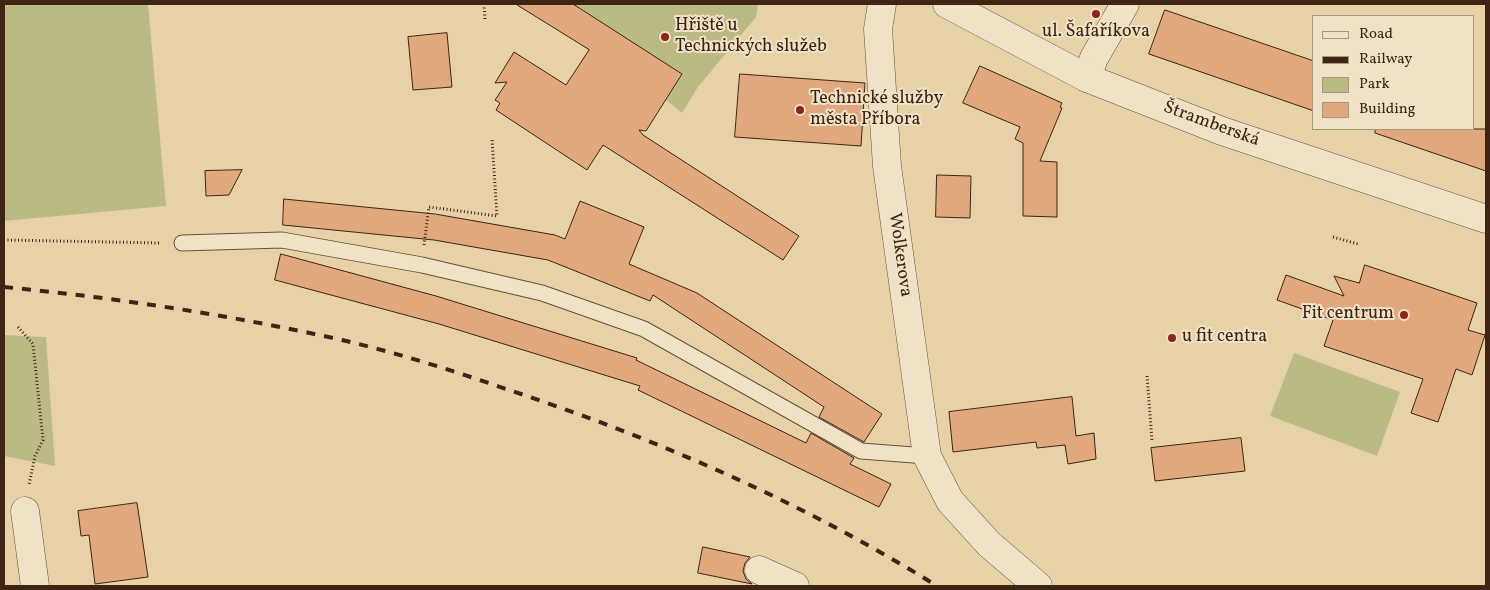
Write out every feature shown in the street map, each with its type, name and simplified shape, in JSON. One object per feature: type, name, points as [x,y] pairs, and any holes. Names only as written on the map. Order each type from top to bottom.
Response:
[{"type":"street","name":"Wolkerova","points":[[882,4],[878,29],[887,166],[927,456],[950,501],[989,544],[1038,586]]},
{"type":"street","name":"Štramberská","points":[[947,4],[1087,78],[1222,131],[1486,219]]},
{"type":"street","points":[[1087,78],[1094,58],[1125,4]]},
{"type":"street","points":[[25,511],[35,586]]},
{"type":"street","points":[[758,570],[795,586]]},
{"type":"lane","points":[[182,243],[282,240],[422,265],[542,293],[644,329],[861,451],[927,456]]},
{"type":"path","points":[[484,4],[485,20]]},
{"type":"path","points":[[422,265],[429,207],[497,216],[492,139]]},
{"type":"path","points":[[1333,236],[1358,244]]},
{"type":"path","points":[[4,240],[182,243]]},
{"type":"path","points":[[18,327],[33,344],[43,440],[35,456],[25,511]]},
{"type":"path","points":[[1146,376],[1152,440]]},
{"type":"green space","points":[[4,4],[148,4],[166,206],[4,221]]},
{"type":"green space","name":"Hřiště u Technických služeb","points":[[573,4],[758,4],[756,17],[698,87],[682,113],[666,100],[682,74]]},
{"type":"green space","points":[[4,335],[46,337],[55,466],[4,456]]},
{"type":"green space","points":[[1294,353],[1400,392],[1377,456],[1270,416]]},
{"type":"building","points":[[516,4],[573,4],[682,74],[646,131],[639,130],[643,135],[799,236],[783,260],[603,145],[587,170],[496,110],[500,103],[495,100],[507,82],[495,83],[514,52],[566,85],[589,50]]},
{"type":"building","points":[[1165,10],[1312,60],[1312,110],[1149,54]]},
{"type":"building","points":[[447,33],[452,87],[413,90],[408,37]]},
{"type":"building","points":[[980,66],[1062,103],[1060,107],[1062,108],[1040,161],[1057,162],[1057,217],[1023,216],[1023,143],[1015,139],[1020,127],[963,103]]},
{"type":"building","name":"Technické služby města Příbora","points":[[740,74],[865,83],[861,146],[735,137]]},
{"type":"building","points":[[1486,129],[1486,171],[1375,133],[1376,130]]},
{"type":"building","points":[[242,170],[229,195],[206,196],[205,171]]},
{"type":"building","points":[[937,175],[971,176],[970,218],[936,217]]},
{"type":"building","points":[[284,199],[435,214],[555,235],[565,239],[580,201],[644,227],[629,264],[697,293],[882,414],[864,442],[819,417],[824,407],[653,295],[650,301],[548,260],[434,240],[283,225]]},
{"type":"building","points":[[281,254],[436,296],[637,358],[636,360],[806,443],[811,433],[854,458],[850,464],[891,484],[879,507],[638,390],[640,386],[439,324],[275,280]]},
{"type":"building","name":"Fit centrum","points":[[1365,265],[1477,303],[1468,330],[1485,335],[1472,375],[1456,369],[1438,422],[1411,413],[1423,379],[1324,346],[1333,320],[1277,300],[1286,275],[1344,296],[1334,276],[1359,283]]},
{"type":"building","points":[[1072,397],[1076,436],[1094,433],[1096,459],[1068,464],[1065,445],[1037,448],[1036,442],[953,452],[949,412]]},
{"type":"building","points":[[1241,438],[1245,471],[1155,481],[1151,448]]},
{"type":"building","points":[[137,503],[148,577],[95,584],[89,535],[81,536],[78,511]]},
{"type":"building","points":[[703,547],[750,557],[745,563],[743,571],[746,579],[752,584],[698,573]]},
{"type":"railway","points":[[4,287],[89,296],[216,315],[342,340],[447,369],[620,430],[729,475],[835,527],[937,586]]},
{"type":"place","name":"ul. Šafaříkova","points":[[1096,14]]},
{"type":"place","name":"Hřiště u Technických služeb","points":[[665,37]]},
{"type":"place","name":"Technické služby města Příbora","points":[[800,110]]},
{"type":"place","name":"Fit centrum","points":[[1404,315]]},
{"type":"place","name":"u fit centra","points":[[1172,338]]}]
